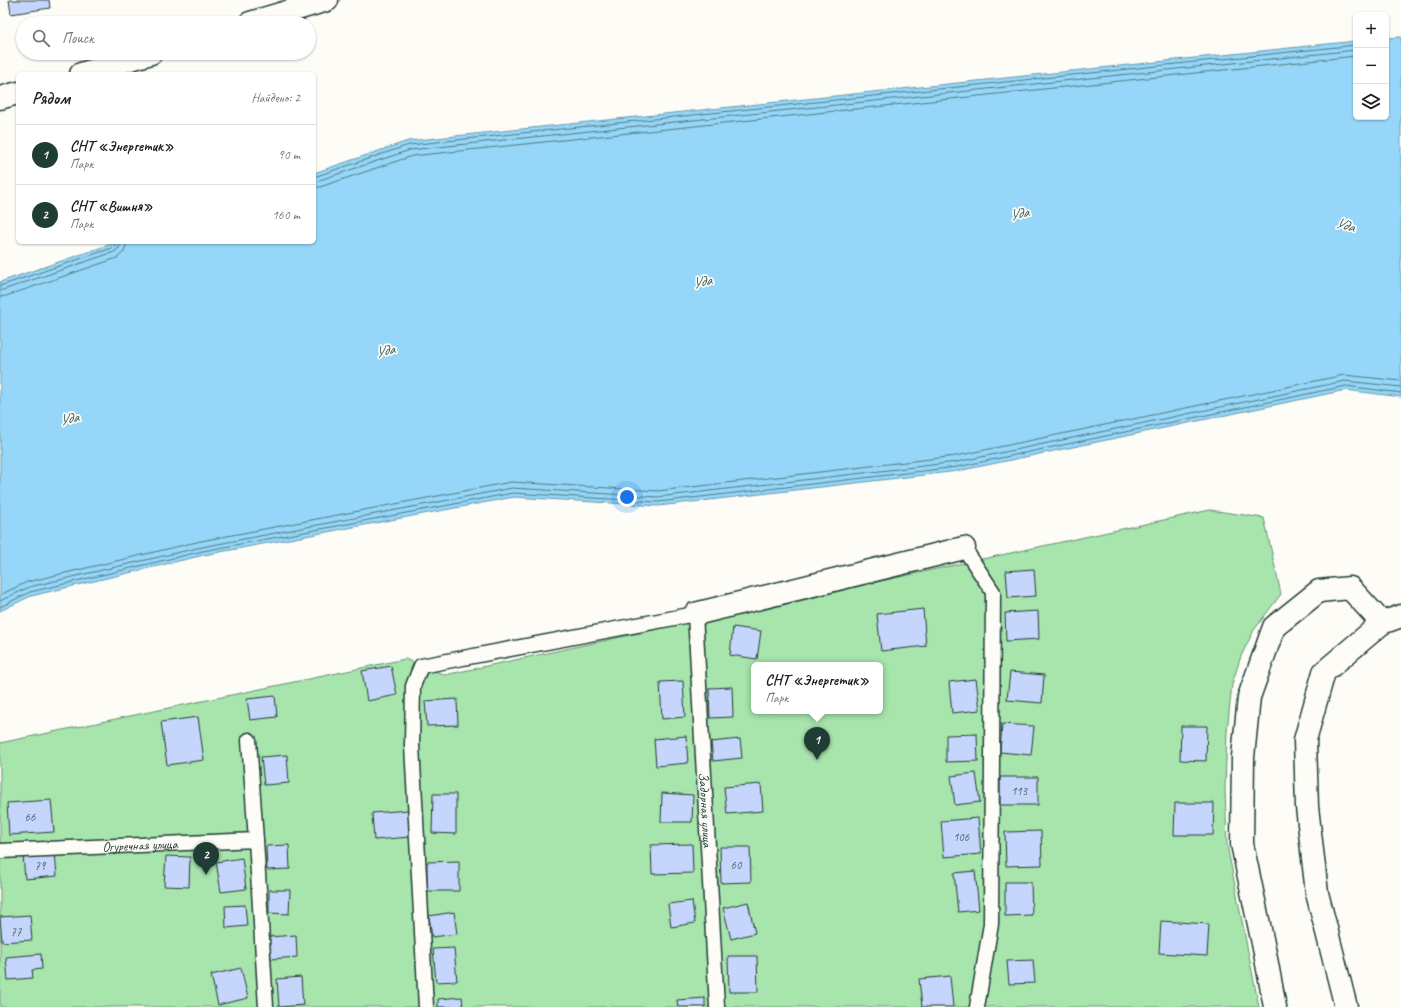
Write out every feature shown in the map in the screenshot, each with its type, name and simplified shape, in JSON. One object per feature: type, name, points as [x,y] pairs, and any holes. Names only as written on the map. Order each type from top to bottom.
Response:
[{"type":"street","points":[[273,16],[327,0]]},
{"type":"street","points":[[88,72],[127,60]]},
{"type":"street","points":[[0,98],[16,94]]},
{"type":"street","points":[[695,614],[964,548]]},
{"type":"street","points":[[1275,1007],[1264,945],[1242,844],[1243,757],[1249,697],[1274,627],[1319,592],[1350,588],[1391,619],[1324,672],[1305,740],[1306,807],[1317,893],[1346,1007]]},
{"type":"lane","points":[[964,548],[993,592],[991,924],[977,1007]]},
{"type":"lane","points":[[426,1007],[412,745],[413,686],[421,666],[695,614]]},
{"type":"lane","name":"Задорная улица","points":[[695,614],[717,1007]]},
{"type":"lane","points":[[250,740],[266,1007]]},
{"type":"lane","name":"Огуречная улица","points":[[0,851],[256,840]]},
{"type":"green space","points":[[1210,510],[1264,518],[1281,594],[1254,630],[1241,656],[1232,684],[1227,731],[1225,789],[1227,845],[1259,1007],[0,1007],[0,743],[405,659],[445,675]]},
{"type":"water","name":"Уда","points":[[1401,37],[1401,397],[1346,390],[958,471],[658,506],[514,497],[204,555],[31,596],[0,611],[0,282],[111,244],[316,244],[316,172],[408,141],[1353,41],[1353,120],[1389,120],[1389,38]]},
{"type":"building","points":[[9,0],[49,0],[50,8],[11,14]]},
{"type":"building","points":[[1034,569],[1036,596],[1008,598],[1006,571]]},
{"type":"building","points":[[923,609],[926,646],[881,651],[877,614]]},
{"type":"building","points":[[1038,611],[1039,639],[1006,641],[1005,613]]},
{"type":"building","points":[[733,627],[761,631],[757,659],[730,655]]},
{"type":"building","points":[[391,666],[397,695],[367,701],[362,671]]},
{"type":"building","points":[[1010,672],[1044,675],[1042,703],[1007,700]]},
{"type":"building","points":[[976,679],[980,710],[952,713],[949,682]]},
{"type":"building","points":[[683,681],[685,717],[662,719],[660,682]]},
{"type":"building","points":[[732,687],[733,717],[710,718],[709,688]]},
{"type":"building","points":[[275,696],[277,717],[250,720],[247,699]]},
{"type":"building","points":[[457,699],[458,725],[427,726],[425,701]]},
{"type":"building","points":[[198,717],[204,760],[167,765],[161,722]]},
{"type":"building","points":[[1002,724],[1034,726],[1031,755],[1000,752]]},
{"type":"building","points":[[1181,726],[1207,726],[1206,761],[1180,760]]},
{"type":"building","points":[[977,734],[978,761],[946,762],[946,735]]},
{"type":"building","points":[[686,736],[688,763],[656,766],[654,739]]},
{"type":"building","points":[[740,739],[742,758],[713,761],[711,742]]},
{"type":"building","points":[[287,755],[289,783],[264,785],[261,757]]},
{"type":"building","points":[[976,773],[980,802],[955,805],[951,776]]},
{"type":"building","points":[[1000,777],[1038,777],[1038,805],[1000,805]]},
{"type":"building","points":[[761,784],[763,811],[727,814],[724,787]]},
{"type":"building","points":[[662,793],[693,795],[692,822],[661,822]]},
{"type":"building","points":[[433,794],[456,794],[456,834],[432,833]]},
{"type":"building","points":[[51,800],[54,832],[9,835],[7,803]]},
{"type":"building","points":[[1175,803],[1214,803],[1213,835],[1174,835]]},
{"type":"building","points":[[408,810],[410,837],[374,840],[372,813]]},
{"type":"building","points":[[978,818],[981,854],[944,857],[941,821]]},
{"type":"building","points":[[1041,831],[1042,865],[1006,866],[1005,832]]},
{"type":"building","points":[[692,844],[693,873],[652,874],[651,845]]},
{"type":"building","points":[[289,845],[290,869],[267,870],[266,846]]},
{"type":"building","points":[[720,847],[750,847],[751,882],[721,883]]},
{"type":"building","points":[[55,852],[57,876],[25,879],[23,855]]},
{"type":"building","points":[[166,856],[190,857],[189,887],[164,886]]},
{"type":"building","points":[[242,858],[246,889],[221,892],[216,862]]},
{"type":"building","points":[[459,861],[459,891],[427,891],[427,862]]},
{"type":"building","points":[[975,871],[979,910],[958,912],[954,873]]},
{"type":"building","points":[[1005,882],[1031,882],[1032,915],[1005,916]]},
{"type":"building","points":[[269,890],[290,890],[289,914],[269,913]]},
{"type":"building","points":[[692,901],[695,923],[671,927],[668,904]]},
{"type":"building","points":[[748,902],[755,933],[731,939],[723,908]]},
{"type":"building","points":[[245,905],[247,926],[226,928],[225,906]]},
{"type":"building","points":[[454,912],[457,934],[432,937],[429,916]]},
{"type":"building","points":[[30,915],[32,940],[2,942],[0,917]]},
{"type":"building","points":[[1161,921],[1209,924],[1207,956],[1159,953]]},
{"type":"building","points":[[296,935],[297,957],[271,959],[269,937]]},
{"type":"building","points":[[454,948],[457,981],[436,982],[433,949]]},
{"type":"building","points":[[41,954],[42,969],[32,970],[33,978],[8,980],[6,957]]},
{"type":"building","points":[[728,956],[757,956],[758,992],[729,992]]},
{"type":"building","points":[[1033,960],[1035,983],[1009,984],[1007,961]]},
{"type":"building","points":[[241,968],[248,998],[218,1005],[211,975]]},
{"type":"building","points":[[950,976],[953,1007],[922,1007],[919,979]]},
{"type":"building","points":[[301,977],[303,1005],[279,1007],[277,979]]},
{"type":"building","points":[[462,997],[463,1007],[438,1007],[438,999]]},
{"type":"building","points":[[705,998],[705,1007],[678,1007],[677,1000]]},
{"type":"place","name":"СНТ «Энергетик»","points":[[817,760]]},
{"type":"place","name":"СНТ «Вишня»","points":[[206,875]]}]
